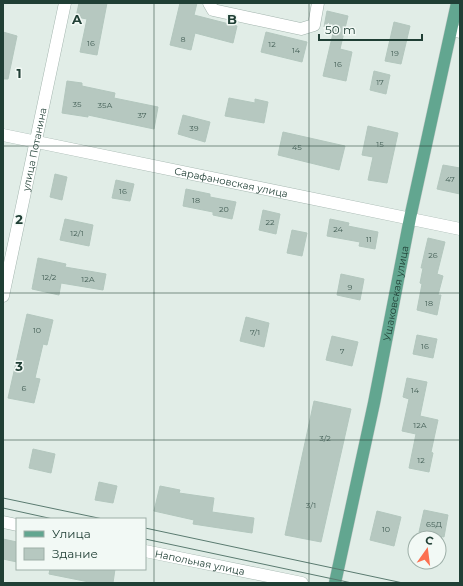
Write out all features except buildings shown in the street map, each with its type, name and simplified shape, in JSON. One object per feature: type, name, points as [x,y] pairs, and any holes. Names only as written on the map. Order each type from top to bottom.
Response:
[{"type":"main road","name":"Ушаковская улица","points":[[335,583],[374,403],[410,218],[456,31],[457,3]]},
{"type":"street","name":"улица Потанина","points":[[3,296],[65,3]]},
{"type":"street","points":[[209,3],[213,10],[301,29],[314,25],[318,3]]},
{"type":"street","name":"Сарафановская улица","points":[[3,135],[460,228]]},
{"type":"street","points":[[3,522],[16,525]]},
{"type":"street","name":"Напольная улица","points":[[146,551],[302,583]]},
{"type":"tram line","points":[[3,498],[98,518]]},
{"type":"tram line","points":[[3,508],[48,518]]},
{"type":"tram line","points":[[146,528],[403,583]]},
{"type":"tram line","points":[[146,539],[352,583]]}]
